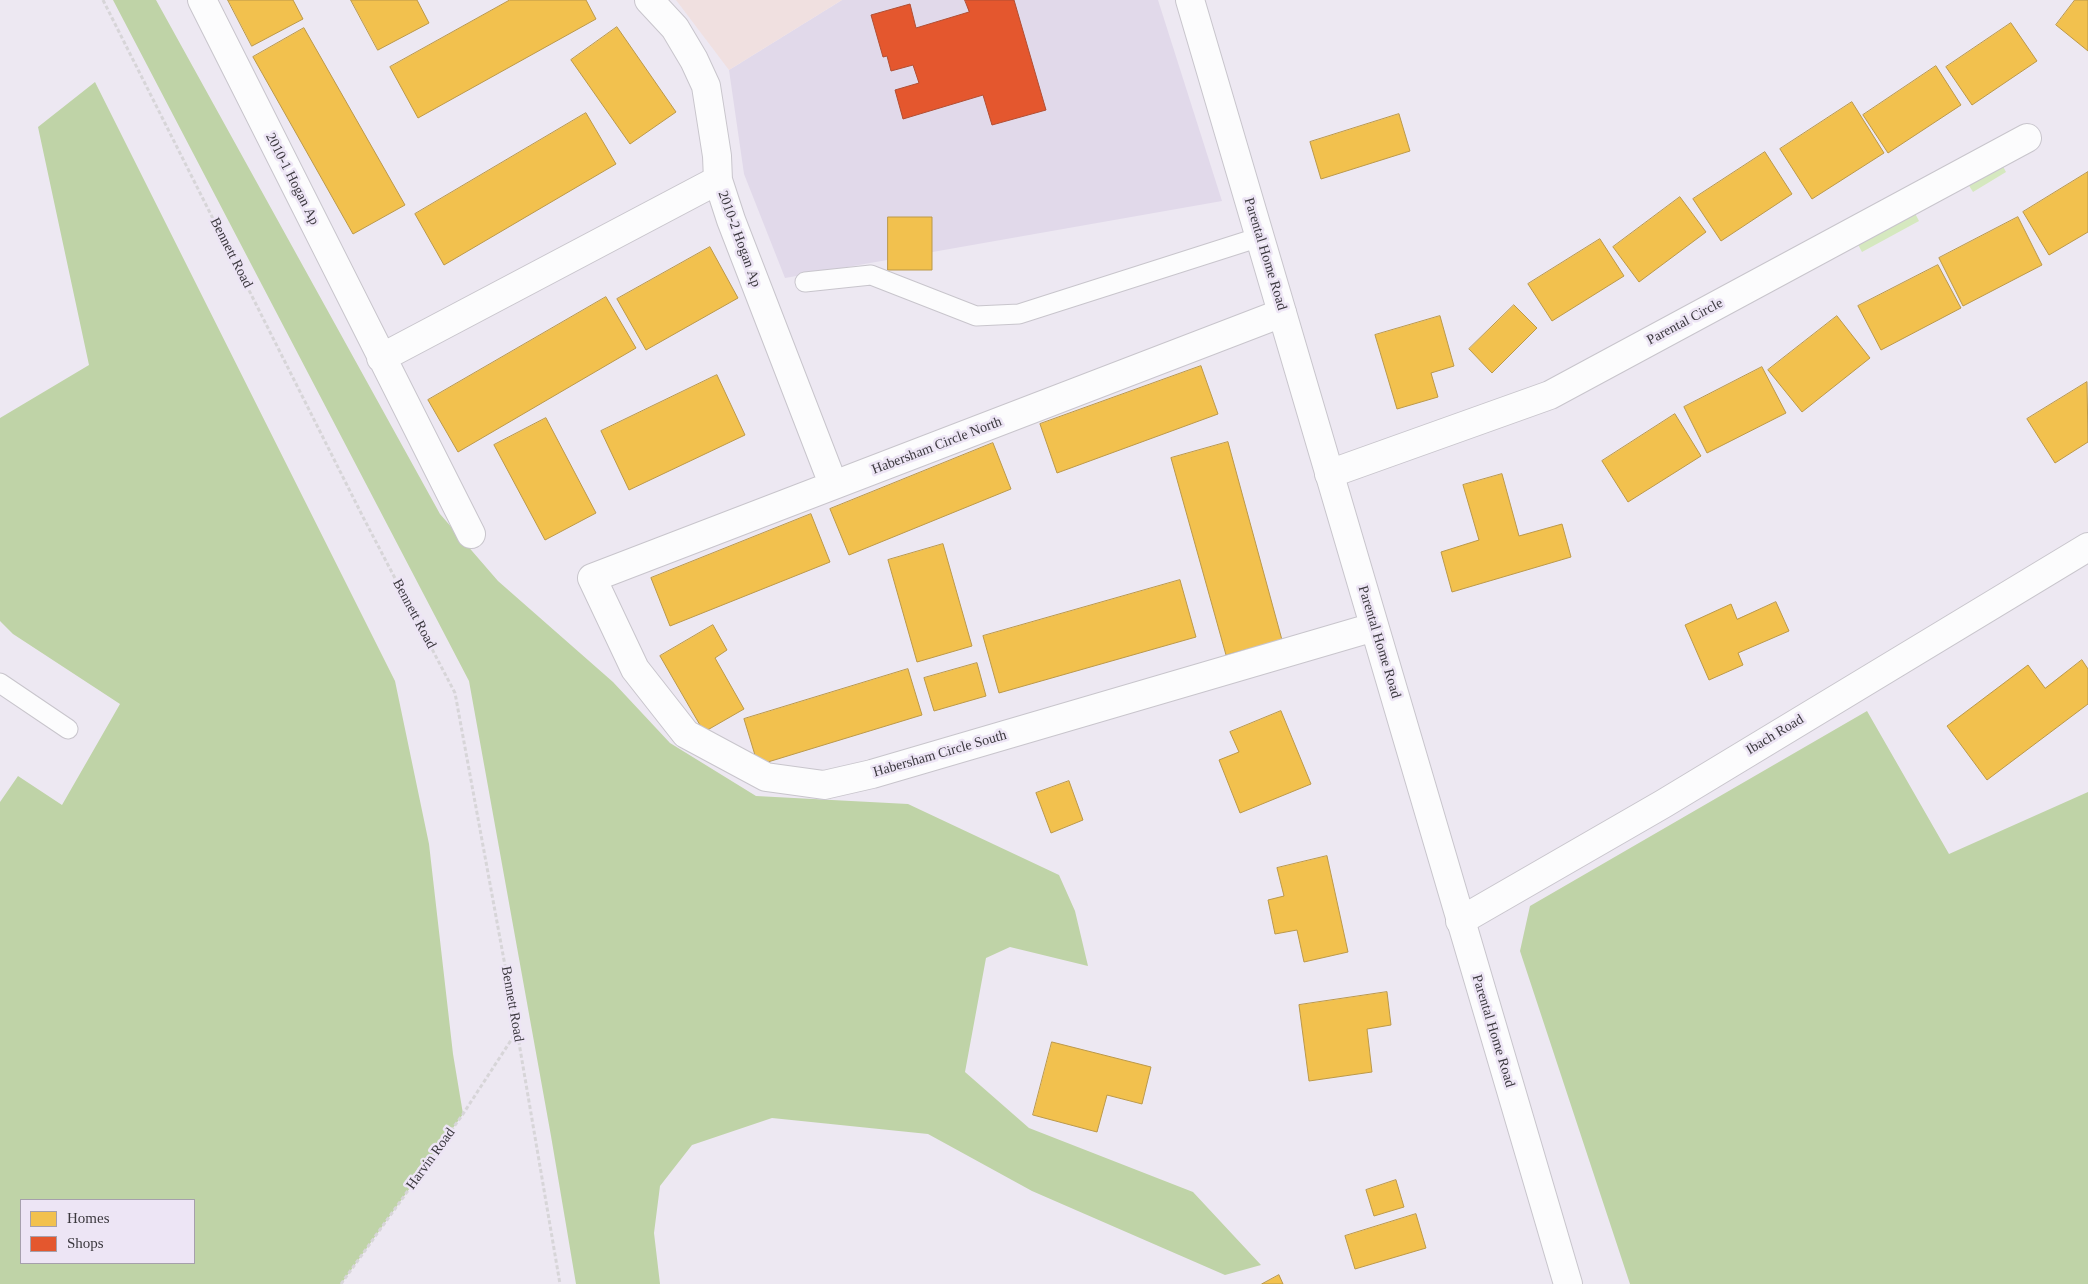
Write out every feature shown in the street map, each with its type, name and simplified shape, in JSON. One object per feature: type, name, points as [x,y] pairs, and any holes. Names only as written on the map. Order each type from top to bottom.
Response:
[{"type":"street","name":"2010-1 Hogan Ap","points":[[202,0],[471,534]]},
{"type":"street","name":"2010-2 Hogan Ap","points":[[649,0],[675,28],[694,60],[706,86],[717,156],[718,180],[731,220],[833,484]]},
{"type":"street","name":"Parental Home Road","points":[[1190,0],[1568,1284]]},
{"type":"street","name":"Parental Circle","points":[[1329,474],[1550,395],[2027,138]]},
{"type":"street","points":[[381,358],[718,180]]},
{"type":"street","name":"Habersham Circle North","points":[[592,578],[1282,313]]},
{"type":"street","name":"Ibach Road","points":[[1460,920],[1662,804],[2088,547]]},
{"type":"street","name":"Habersham Circle South","points":[[592,578],[635,669],[686,734],[766,777],[824,785],[872,774],[1374,627]]},
{"type":"lane","points":[[805,282],[871,274],[976,316],[1019,314],[1260,237]]},
{"type":"lane","points":[[0,683],[68,729]]},
{"type":"path","name":"Bennett Road","points":[[103,0],[363,517],[456,693],[518,1031],[560,1284]]},
{"type":"path","name":"Harvin Road","points":[[341,1284],[463,1114],[518,1031]]},
{"type":"shaded area","points":[[676,0],[842,0],[729,70]]},
{"type":"shaded area","points":[[842,0],[1158,0],[1222,201],[785,278],[744,174],[729,70]]},
{"type":"green space","points":[[113,0],[156,0],[440,514],[498,581],[613,682],[670,743],[756,796],[908,804],[1059,875],[1075,911],[1088,966],[1010,947],[986,958],[965,1072],[1029,1128],[1193,1192],[1261,1265],[1225,1275],[1032,1191],[928,1134],[772,1118],[692,1145],[660,1186],[654,1233],[660,1284],[576,1284],[469,681]]},
{"type":"green space","points":[[95,82],[395,681],[429,844],[453,1054],[463,1114],[341,1284],[0,1284],[0,802],[18,776],[62,805],[120,704],[13,634],[0,621],[0,418],[89,365],[38,127]]},
{"type":"green space","points":[[1993,148],[2006,172],[1973,192],[1958,168]]},
{"type":"green space","points":[[1907,198],[1919,221],[1862,252],[1850,229]]},
{"type":"green space","points":[[1867,711],[1949,854],[2088,792],[2088,1284],[1630,1284],[1520,951],[1530,906]]},
{"type":"building: Homes","points":[[228,0],[293,0],[303,19],[252,46]]},
{"type":"building: Homes","points":[[351,0],[417,0],[429,23],[378,50]]},
{"type":"building: Homes","points":[[510,0],[586,0],[596,19],[418,118],[390,67]]},
{"type":"building: Homes","points":[[2075,0],[2088,0],[2088,51],[2056,25]]},
{"type":"building: Homes","points":[[2011,23],[2037,61],[1972,105],[1946,67]]},
{"type":"building: Homes","points":[[617,27],[676,112],[630,144],[571,60]]},
{"type":"building: Homes","points":[[304,28],[405,205],[353,234],[253,57]]},
{"type":"building: Homes","points":[[1936,66],[1961,105],[1888,153],[1863,115]]},
{"type":"building: Homes","points":[[1852,102],[1884,153],[1812,199],[1780,149]]},
{"type":"building: Homes","points":[[586,113],[616,164],[444,265],[415,214]]},
{"type":"building: Homes","points":[[1399,114],[1410,151],[1321,179],[1310,142]]},
{"type":"building: Homes","points":[[1765,152],[1792,194],[1721,241],[1693,199]]},
{"type":"building: Homes","points":[[2088,172],[2088,232],[2049,255],[2023,212]]},
{"type":"building: Homes","points":[[1680,197],[1706,232],[1639,282],[1613,247]]},
{"type":"building: Homes","points":[[888,217],[932,217],[932,270],[888,270]]},
{"type":"building: Homes","points":[[2018,217],[2042,265],[1963,306],[1939,258]]},
{"type":"building: Homes","points":[[1600,239],[1624,276],[1552,321],[1528,284]]},
{"type":"building: Homes","points":[[710,247],[738,298],[646,350],[617,299]]},
{"type":"building: Homes","points":[[1938,265],[1961,308],[1881,350],[1858,306]]},
{"type":"building: Homes","points":[[606,297],[636,348],[458,452],[428,400]]},
{"type":"building: Homes","points":[[1514,305],[1537,328],[1492,373],[1469,349]]},
{"type":"building: Homes","points":[[1440,316],[1454,366],[1431,373],[1438,397],[1397,409],[1375,335]]},
{"type":"building: Homes","points":[[1837,316],[1870,358],[1802,412],[1768,370]]},
{"type":"building: Homes","points":[[1201,366],[1218,414],[1057,473],[1040,424]]},
{"type":"building: Homes","points":[[1762,367],[1786,413],[1707,453],[1684,407]]},
{"type":"building: Homes","points":[[717,375],[745,435],[629,490],[601,431]]},
{"type":"building: Homes","points":[[2087,382],[2088,442],[2055,463],[2027,419]]},
{"type":"building: Homes","points":[[1675,414],[1701,456],[1628,502],[1602,461]]},
{"type":"building: Homes","points":[[546,418],[596,513],[545,540],[494,445]]},
{"type":"building: Homes","points":[[1228,442],[1282,640],[1226,655],[1171,458]]},
{"type":"building: Homes","points":[[993,443],[1011,489],[849,555],[830,509]]},
{"type":"building: Homes","points":[[1502,474],[1519,536],[1562,524],[1571,557],[1452,592],[1441,552],[1479,540],[1463,485]]},
{"type":"building: Homes","points":[[811,514],[830,562],[670,626],[651,578]]},
{"type":"building: Homes","points":[[943,544],[972,646],[917,662],[888,560]]},
{"type":"building: Homes","points":[[1180,580],[1196,637],[999,693],[983,636]]},
{"type":"building: Homes","points":[[1776,602],[1789,631],[1738,653],[1743,665],[1709,680],[1685,625],[1731,604],[1737,619]]},
{"type":"building: Homes","points":[[713,625],[727,650],[715,658],[744,709],[704,732],[660,656]]},
{"type":"building: Homes","points":[[2082,660],[2088,669],[2088,704],[1987,780],[1947,726],[2028,665],[2045,688]]},
{"type":"building: Homes","points":[[977,663],[986,696],[934,711],[924,678]]},
{"type":"building: Homes","points":[[908,669],[922,715],[758,765],[744,719]]},
{"type":"building: Homes","points":[[1281,711],[1311,784],[1240,813],[1219,760],[1239,752],[1230,732]]},
{"type":"building: Homes","points":[[1069,781],[1083,820],[1051,833],[1036,793]]},
{"type":"building: Homes","points":[[1327,856],[1348,952],[1304,962],[1297,930],[1275,934],[1268,900],[1284,896],[1277,868]]},
{"type":"building: Homes","points":[[1387,992],[1391,1025],[1367,1029],[1372,1072],[1309,1081],[1299,1005]]},
{"type":"building: Homes","points":[[1052,1042],[1151,1067],[1142,1104],[1107,1095],[1097,1132],[1033,1115]]},
{"type":"building: Homes","points":[[1396,1180],[1404,1207],[1374,1216],[1366,1190]]},
{"type":"building: Homes","points":[[1416,1214],[1426,1248],[1355,1269],[1345,1236]]},
{"type":"building: Homes","points":[[1279,1275],[1283,1284],[1262,1284]]},
{"type":"building: Shops","points":[[965,0],[1014,0],[1046,110],[992,125],[983,95],[903,119],[895,90],[919,83],[913,65],[891,71],[887,56],[883,57],[871,15],[910,4],[916,28],[969,12]]}]
